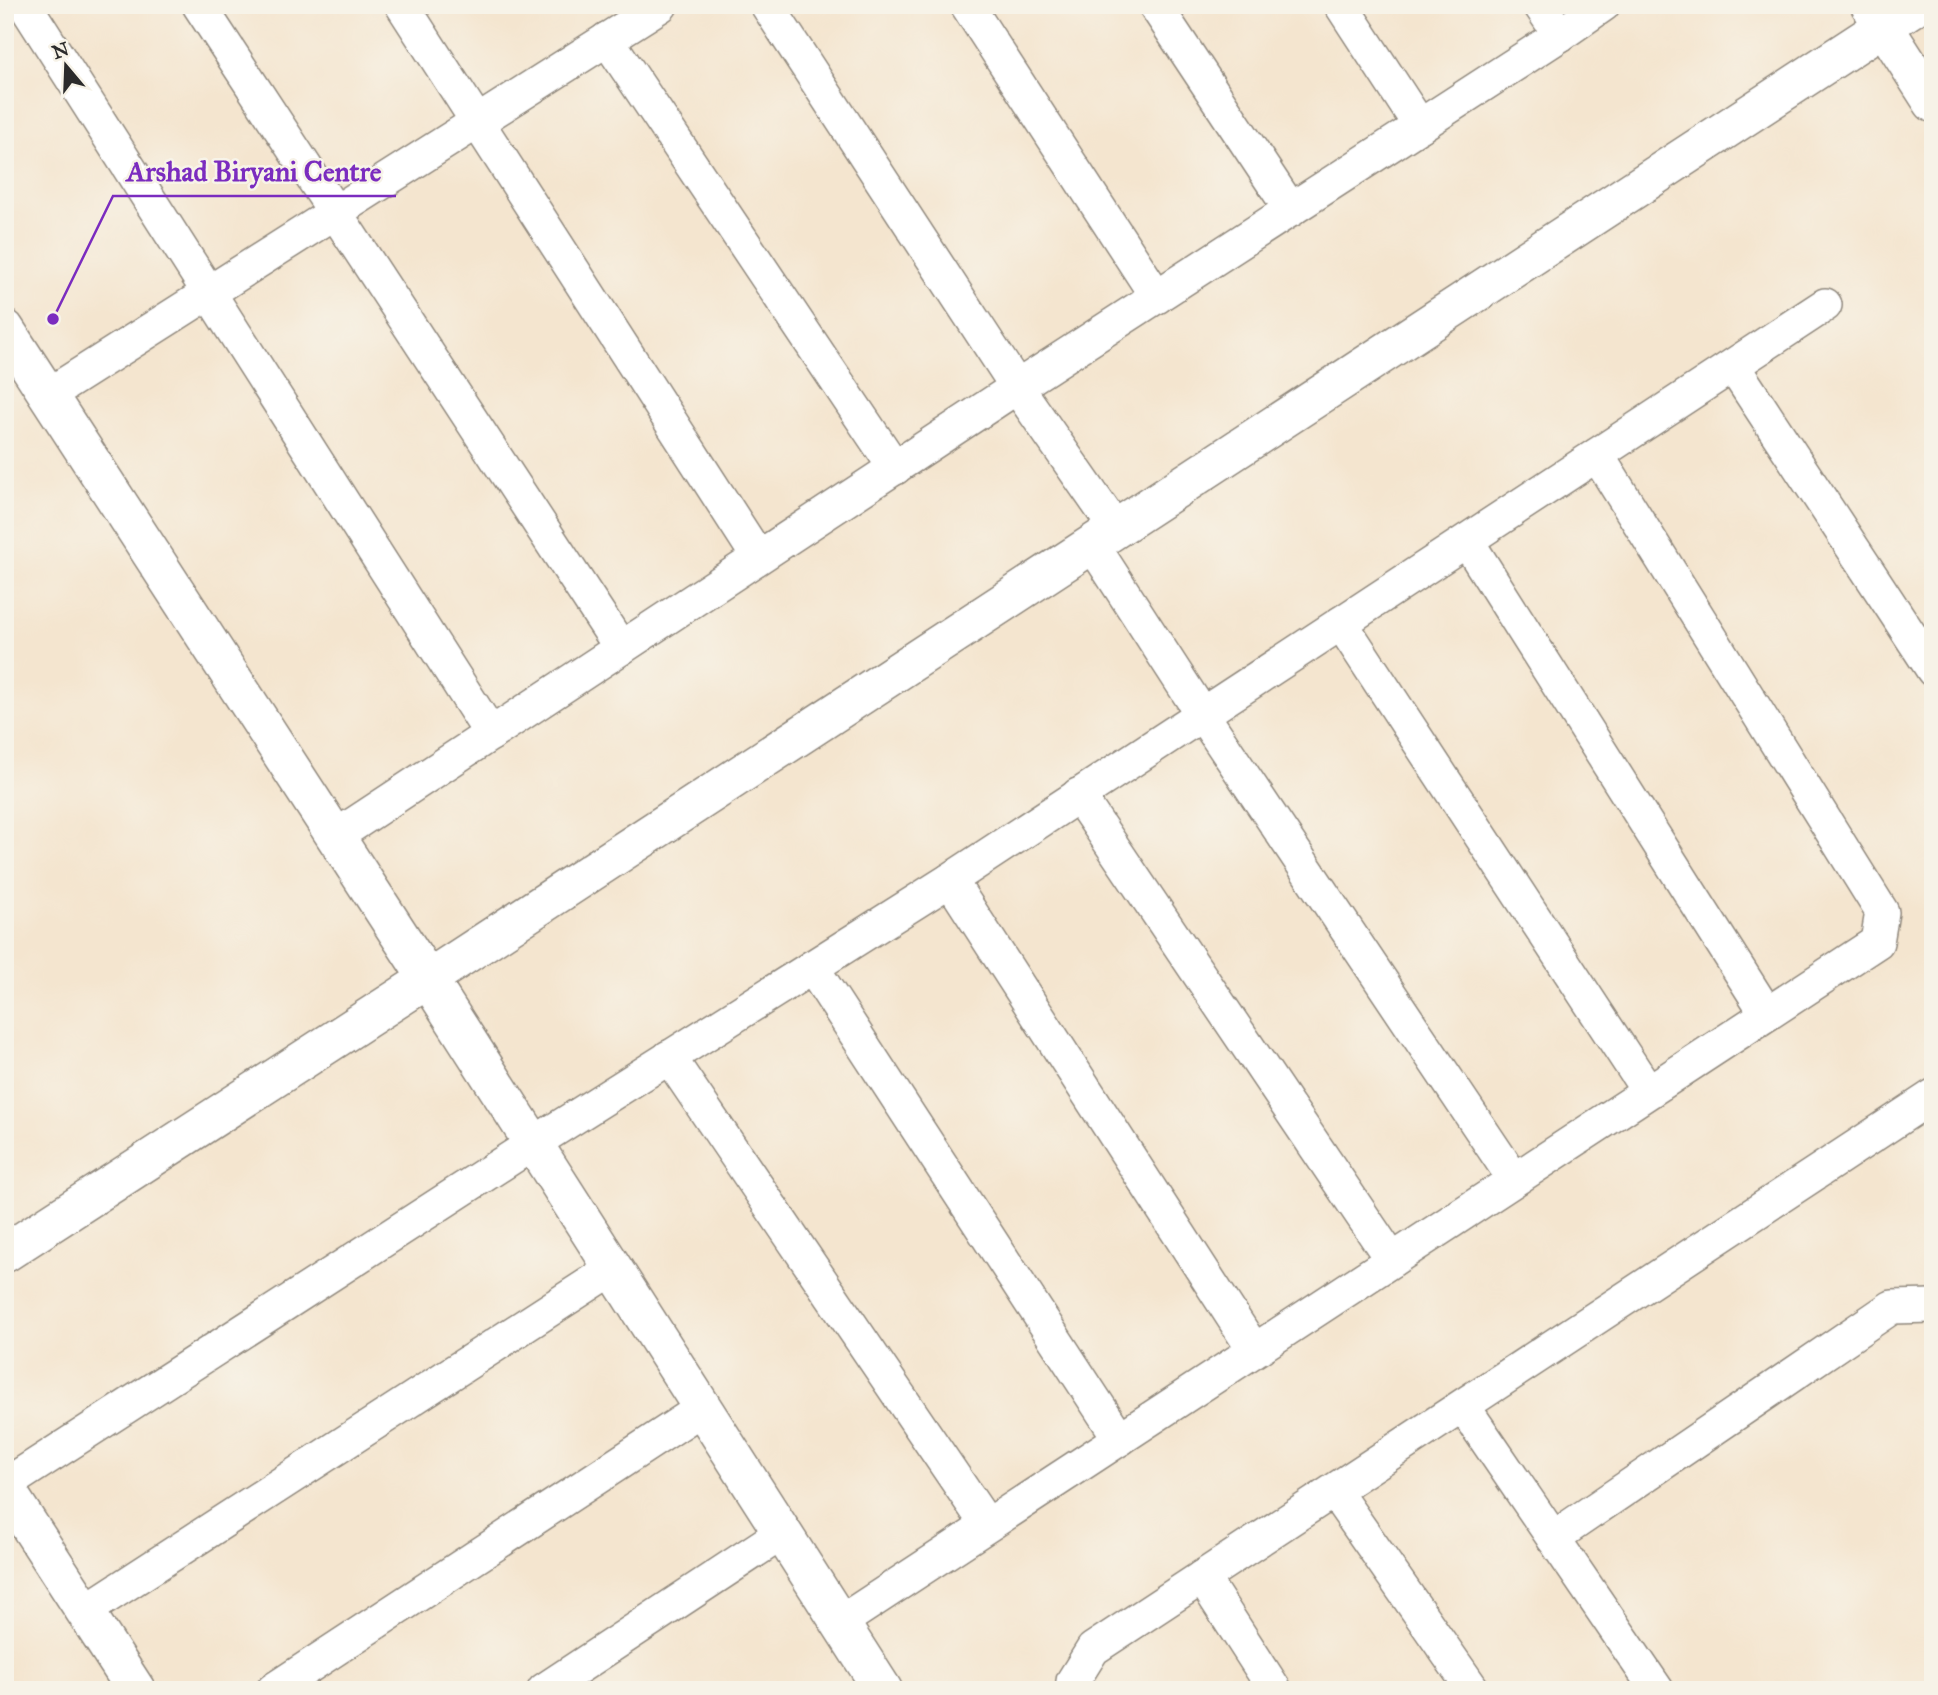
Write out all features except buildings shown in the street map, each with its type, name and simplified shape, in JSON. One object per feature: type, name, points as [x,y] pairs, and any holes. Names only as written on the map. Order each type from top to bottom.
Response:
[{"type":"street","points":[[25,5],[491,734]]},
{"type":"street","points":[[199,5],[621,648]]},
{"type":"street","points":[[402,5],[758,557]]},
{"type":"street","points":[[48,395],[661,5]]},
{"type":"street","points":[[767,5],[1017,387],[1104,536],[1202,715],[1514,1179]]},
{"type":"street","points":[[967,5],[1157,297]]},
{"type":"street","points":[[1155,5],[1290,209]]},
{"type":"street","points":[[1340,5],[1420,126]]},
{"type":"street","points":[[1540,5],[1560,35]]},
{"type":"street","points":[[336,836],[1603,5]]},
{"type":"street","points":[[5,1253],[1104,536],[1877,16],[1916,5]]},
{"type":"street","points":[[1877,16],[1933,103]]},
{"type":"street","points":[[607,39],[895,468]]},
{"type":"street","points":[[136,1690],[5,1486],[534,1143],[950,880],[1825,305]]},
{"type":"street","points":[[5,329],[534,1143],[839,1623],[873,1686]]},
{"type":"street","points":[[1732,366],[1933,670]]},
{"type":"street","points":[[839,1623],[1877,942],[1882,912],[1597,456]]},
{"type":"street","points":[[1467,541],[1767,1014]]},
{"type":"street","points":[[1341,623],[1648,1091]]},
{"type":"street","points":[[1079,795],[1392,1260]]},
{"type":"street","points":[[950,880],[1254,1350]]},
{"type":"street","points":[[812,967],[1120,1439]]},
{"type":"street","points":[[669,1057],[987,1525]]},
{"type":"street","points":[[1076,1690],[1073,1681],[1093,1649],[1933,1096]]},
{"type":"street","points":[[85,1611],[614,1269]]},
{"type":"street","points":[[1553,1538],[1892,1307],[1933,1306]]},
{"type":"street","points":[[1463,1406],[1657,1690]]},
{"type":"street","points":[[273,1690],[703,1408]]},
{"type":"street","points":[[1334,1490],[1473,1690]]},
{"type":"street","points":[[544,1690],[782,1533]]},
{"type":"street","points":[[1202,1577],[1275,1690]]},
{"type":"place","name":"Arshad Biryani Centre","points":[[53,319]]}]
